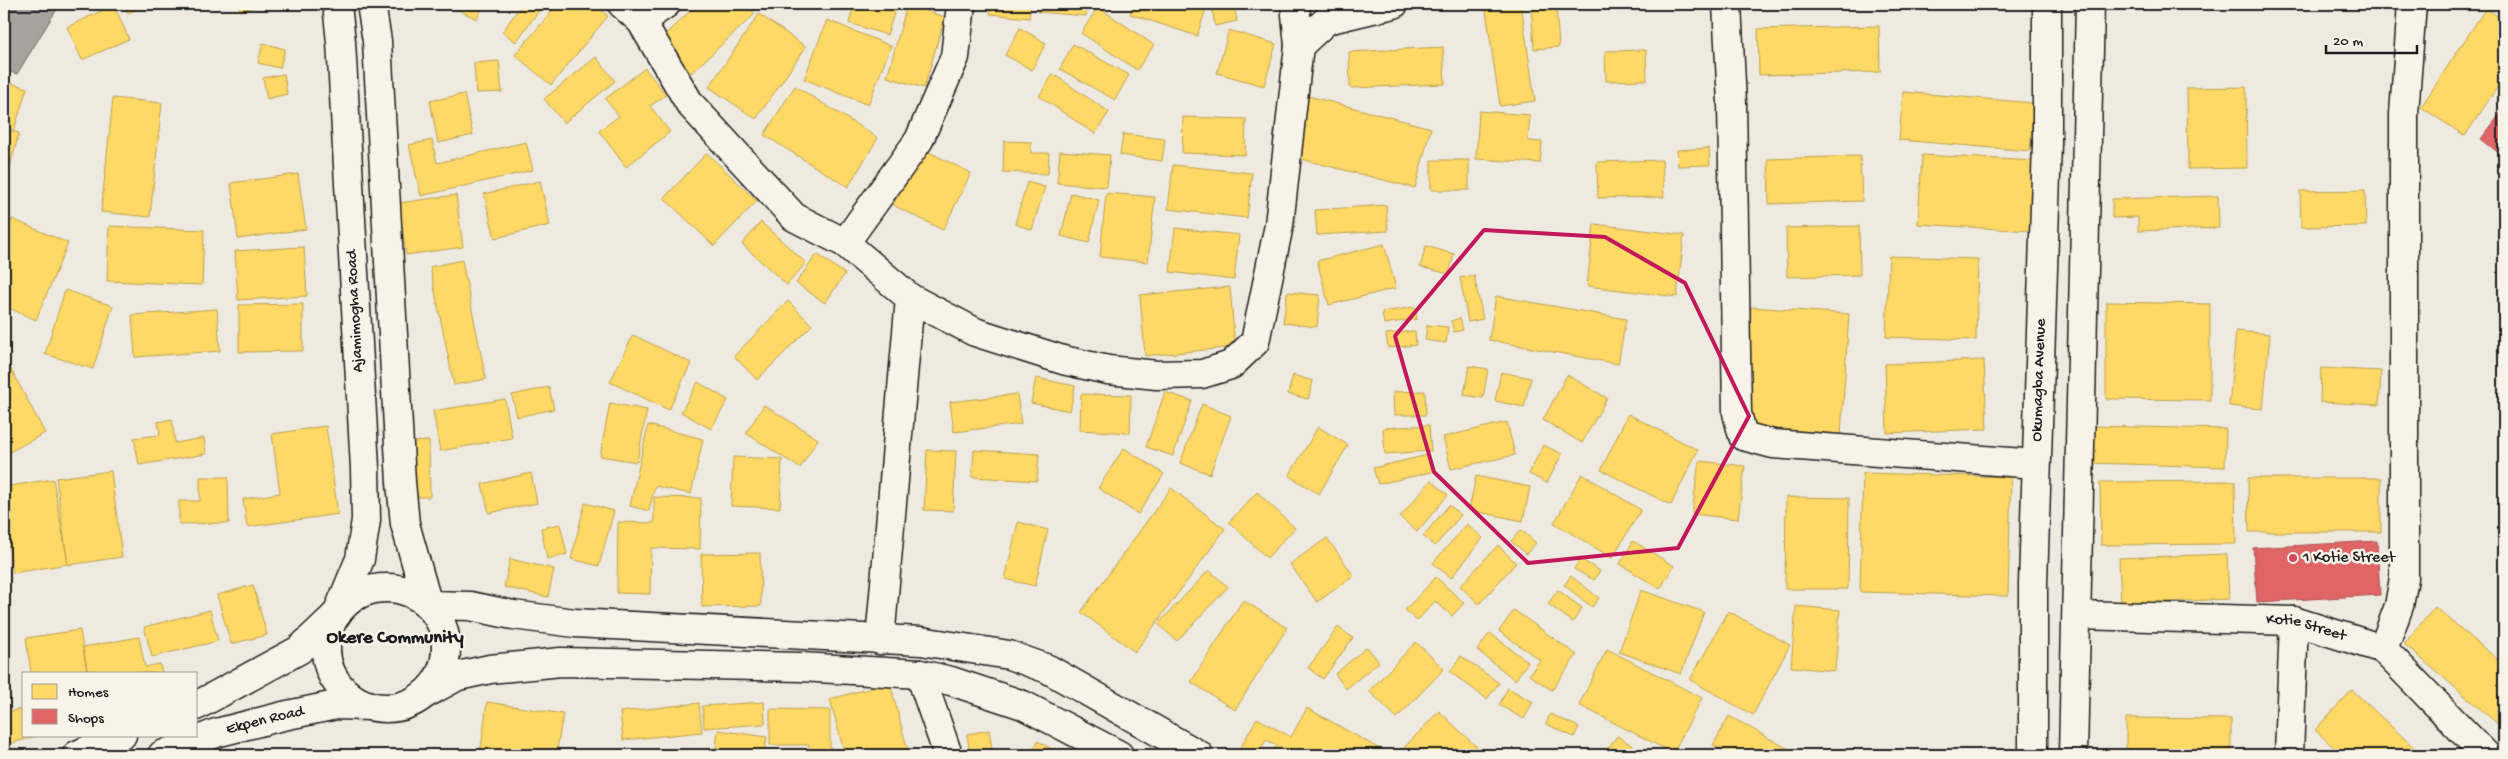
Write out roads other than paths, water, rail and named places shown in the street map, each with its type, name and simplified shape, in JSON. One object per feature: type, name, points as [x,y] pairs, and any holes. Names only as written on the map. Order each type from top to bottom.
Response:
[{"type":"main road","name":"Ajamimogha Road","points":[[337,4],[342,42],[366,520],[360,559],[337,614]]},
{"type":"main road","points":[[371,4],[377,41],[401,482],[405,524],[428,604],[440,621],[446,641],[445,661],[437,680],[423,695]]},
{"type":"main road","points":[[666,4],[632,13],[690,104],[794,217],[845,243],[910,298],[975,332],[1063,360],[1108,370],[1157,376],[1202,374],[1231,365],[1255,342],[1279,226],[1299,46],[1295,4]]},
{"type":"main road","points":[[845,243],[919,140],[955,57],[961,4]]},
{"type":"main road","points":[[1299,46],[1326,20],[1394,4]]},
{"type":"main road","points":[[1727,4],[1732,103],[1737,413],[1743,436],[1773,444],[2036,464]]},
{"type":"main road","name":"Okumagba Avenue","points":[[2033,755],[2033,584],[2047,143],[2047,4]]},
{"type":"main road","points":[[2073,755],[2078,615],[2090,4]]},
{"type":"main road","points":[[2383,649],[2399,606],[2404,578],[2404,114],[2412,4]]},
{"type":"main road","points":[[880,640],[910,298]]},
{"type":"main road","points":[[198,705],[299,650],[348,601],[364,592],[380,588],[398,589],[414,594],[428,604],[470,606],[512,615],[575,623],[921,641],[969,647],[1008,655],[1048,669],[1199,755]]},
{"type":"main road","points":[[337,614],[329,632],[326,651],[330,670],[340,686],[355,699],[373,706],[391,708],[408,704],[458,676],[490,670],[561,662],[801,667],[920,674],[951,681],[1023,705],[1119,755]]},
{"type":"main road","name":"Kotie Street","points":[[2078,615],[2294,621],[2383,649],[2486,755]]},
{"type":"main road","points":[[2289,755],[2294,621]]},
{"type":"main road","points":[[920,674],[948,755]]},
{"type":"main road","name":"Ekpen Road","points":[[162,755],[216,732],[283,716],[336,705],[373,706]]},
{"type":"main road","points":[[78,755],[120,736]]},
{"type":"place","name":"1 Kotie Street","points":[[2293,558]]},
{"type":"district","name":"Okere Community","points":[[395,638]]}]
